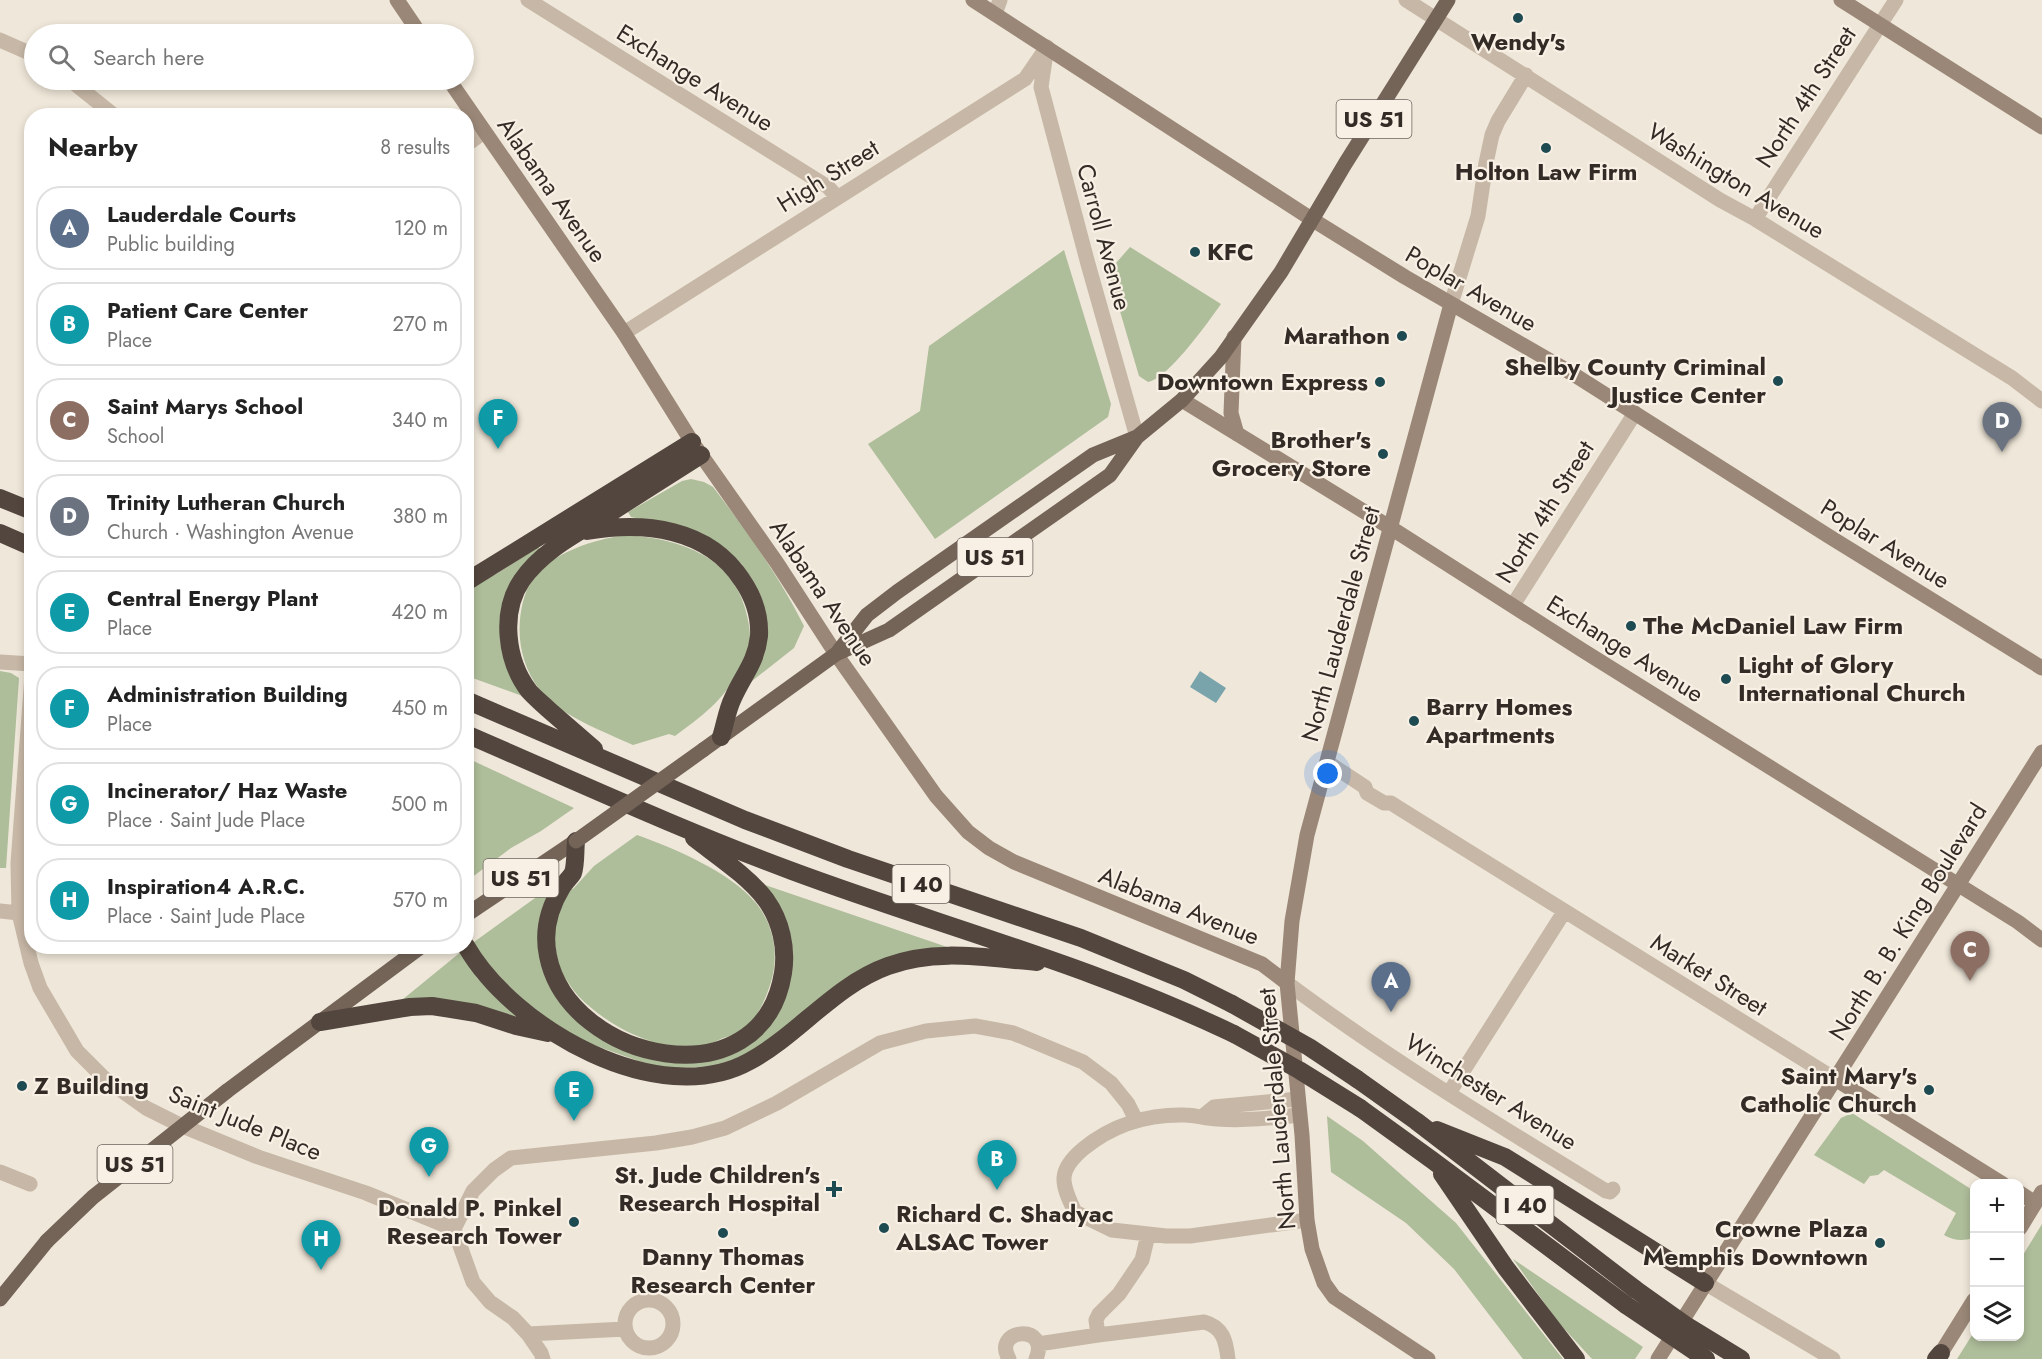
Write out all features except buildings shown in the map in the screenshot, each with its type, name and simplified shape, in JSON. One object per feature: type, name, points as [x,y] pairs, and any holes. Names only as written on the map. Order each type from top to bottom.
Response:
[{"type":"highway","points":[[610,762],[530,692],[518,673],[510,646],[508,633],[511,606],[522,580],[542,558],[697,449]]},
{"type":"highway","points":[[474,577],[697,449]]},
{"type":"highway","points":[[0,498],[24,508]]},
{"type":"highway","points":[[579,532],[630,526],[674,532],[701,542],[731,565],[740,576],[757,611],[759,634],[754,659],[733,698],[721,737]]},
{"type":"highway","points":[[0,533],[24,543]]},
{"type":"highway","name":"I 40","points":[[474,703],[797,841],[1113,950],[1184,980],[1232,1004],[1309,1047],[1416,1121],[1706,1359]]},
{"type":"highway","name":"I 40","points":[[474,737],[681,827],[791,871],[1121,984],[1234,1034],[1299,1070],[1360,1108],[1630,1297],[1687,1326],[1741,1359]]},
{"type":"highway","points":[[576,841],[573,872],[555,899],[548,916],[546,930],[548,956],[556,981],[563,993],[582,1014],[612,1034],[635,1045],[661,1053],[695,1056],[726,1048],[746,1036],[761,1023],[778,994],[784,965],[784,949],[774,915],[757,889],[681,827]]},
{"type":"highway","points":[[472,954],[509,998],[556,1035],[596,1055],[636,1069],[670,1076],[710,1076],[750,1062],[846,989],[889,965],[927,956],[952,955],[1065,964]]},
{"type":"highway","points":[[320,1022],[410,1007],[432,1006],[476,1013],[516,1026],[556,1035]]},
{"type":"highway","points":[[1416,1121],[1505,1157],[1705,1283]]},
{"type":"highway","points":[[1432,1160],[1506,1268],[1576,1359]]},
{"type":"main road","name":"US 51","points":[[474,910],[576,841],[836,654],[889,630],[1110,475],[1137,437],[1182,400],[1211,369],[1281,272],[1345,164],[1448,0]]},
{"type":"main road","name":"US 51","points":[[836,654],[867,615],[897,592],[1094,455],[1137,437]]},
{"type":"main road","name":"US 51","points":[[0,1299],[47,1240],[93,1197],[226,1091],[411,954]]},
{"type":"street","points":[[397,0],[413,24]]},
{"type":"street","name":"Exchange Avenue","points":[[528,0],[828,187],[837,197]]},
{"type":"street","name":"Poplar Avenue","points":[[973,0],[998,7],[1047,47],[1313,220],[1635,413],[2042,668]]},
{"type":"street","name":"Washington Avenue","points":[[1406,0],[1720,200],[1755,219],[2012,378],[2042,401]]},
{"type":"street","points":[[1841,0],[2042,127]]},
{"type":"street","name":"North 4th Street","points":[[1755,219],[1896,0]]},
{"type":"street","points":[[0,40],[24,51]]},
{"type":"street","name":"High Street","points":[[624,333],[1025,79],[1047,47]]},
{"type":"street","name":"Carroll Avenue","points":[[1047,47],[1041,87],[1137,437]]},
{"type":"street","name":"North Lauderdale Street","points":[[1428,1359],[1341,1304],[1328,1291],[1319,1272],[1307,1220],[1287,983],[1292,921],[1308,835],[1451,304],[1478,216],[1492,135],[1526,75]]},
{"type":"street","points":[[82,90],[105,108]]},
{"type":"street","name":"Alabama Avenue","points":[[456,90],[468,108]]},
{"type":"street","name":"Alabama Avenue","points":[[474,117],[624,333],[697,449],[777,563],[836,654],[936,796],[968,832],[988,848],[1014,862],[1262,964],[1287,983]]},
{"type":"street","points":[[474,139],[484,132]]},
{"type":"street","points":[[1234,337],[1231,412],[1237,434]]},
{"type":"street","name":"Exchange Avenue","points":[[1182,400],[1391,528],[2018,922],[2042,940]]},
{"type":"street","name":"North 4th Street","points":[[1513,605],[1635,413]]},
{"type":"street","points":[[0,662],[24,664]]},
{"type":"street","name":"North B. B. King Boulevard","points":[[1658,1359],[2042,752]]},
{"type":"street","name":"Market Street","points":[[1327,762],[1365,787],[1367,793],[1384,803],[1391,803],[1995,1179]]},
{"type":"street","name":"Saint Jude Place","points":[[24,783],[18,863],[19,913],[24,934]]},
{"type":"street","points":[[0,911],[19,913]]},
{"type":"street","points":[[1449,1094],[1564,912]]},
{"type":"street","name":"Saint Jude Place","points":[[29,954],[40,988],[77,1051],[104,1078],[146,1108],[180,1125],[258,1157],[366,1193],[454,1229]]},
{"type":"street","name":"Winchester Avenue","points":[[1287,983],[1334,1019],[1449,1094],[1606,1191],[1610,1192],[1613,1189]]},
{"type":"street","points":[[543,1359],[528,1334],[513,1318],[490,1302],[473,1282],[454,1229],[473,1191],[494,1170],[511,1158],[656,1143],[725,1128],[777,1103],[880,1043],[926,1031],[975,1026],[1013,1033],[1083,1062],[1111,1083],[1128,1104],[1136,1120]]},
{"type":"street","points":[[1203,1116],[1214,1107],[1298,1099]]},
{"type":"street","points":[[1299,1115],[1254,1120],[1214,1119],[1185,1115],[1136,1120],[1101,1135],[1071,1159],[1066,1165],[1063,1183],[1075,1212],[1112,1230],[1148,1235],[1190,1236],[1307,1220]]},
{"type":"street","points":[[0,1172],[30,1184]]},
{"type":"street","points":[[2024,1194],[2039,1198],[2024,1220]]},
{"type":"street","points":[[1098,1335],[1096,1320],[1099,1314],[1119,1294],[1142,1260],[1148,1235]]},
{"type":"street","points":[[1705,1283],[1833,1359]]},
{"type":"street","points":[[1939,1357],[1970,1307]]},
{"type":"street","points":[[1009,1359],[1005,1347],[1013,1336],[1020,1333],[1034,1338],[1037,1351],[1098,1335],[1204,1322],[1213,1324],[1221,1332],[1227,1342],[1227,1359]]},
{"type":"street","points":[[528,1334],[626,1329]]},
{"type":"green space","points":[[1130,247],[1221,304],[1177,360],[1166,371],[1148,382],[1139,376],[1107,267],[1116,263]]},
{"type":"green space","points":[[1064,250],[1111,404],[1108,417],[935,539],[868,444],[920,411],[929,346]]},
{"type":"green space","points":[[691,479],[713,487],[762,554],[804,626],[794,648],[747,685],[762,600],[742,564],[707,539],[676,526],[631,517],[628,512],[682,481]]},
{"type":"green space","points":[[625,535],[681,545],[714,562],[738,589],[745,608],[750,635],[749,647],[741,670],[738,669],[727,690],[711,707],[675,736],[669,734],[633,745],[582,722],[547,698],[528,670],[520,639],[522,606],[530,583],[540,570],[574,549]]},
{"type":"green space","points":[[538,546],[540,549],[506,594],[525,697],[474,679],[474,585],[498,573]]},
{"type":"green space","points":[[0,671],[11,673],[19,678],[6,868],[0,868]]},
{"type":"green space","points":[[474,761],[574,808],[511,848],[474,876]]},
{"type":"green space","points":[[637,835],[684,854],[716,871],[744,891],[766,918],[774,946],[773,974],[769,989],[757,1014],[746,1028],[738,1033],[705,1045],[687,1047],[671,1046],[641,1038],[614,1024],[589,1006],[575,992],[564,974],[557,955],[555,935],[558,916],[568,887],[573,889],[594,866]]},
{"type":"green space","points":[[560,880],[541,924],[587,1025],[716,1057],[787,986],[765,885],[953,949],[928,951],[777,1035],[741,1058],[714,1067],[658,1068],[577,1039],[535,1011],[502,981],[479,953],[474,942]]},
{"type":"green space","points":[[458,954],[464,954],[477,978],[521,1020],[397,1004]]},
{"type":"green space","points":[[1852,1113],[1970,1188],[1970,1239],[1959,1240],[1944,1235],[1956,1213],[1884,1170],[1878,1175],[1870,1176],[1864,1184],[1814,1155],[1841,1118]]},
{"type":"green space","points":[[1327,1116],[1363,1141],[1456,1223],[1563,1359],[1523,1359],[1454,1269],[1406,1223],[1331,1172]]},
{"type":"green space","points":[[2042,1224],[2042,1359],[1957,1359],[1970,1338],[1970,1341],[2024,1341],[2024,1253]]},
{"type":"green space","points":[[1513,1259],[1643,1347],[1635,1359],[1592,1359],[1558,1322]]},
{"type":"water","points":[[1200,671],[1226,688],[1216,703],[1190,687]]},
{"type":"place","name":"Wendy's","points":[[1518,18]]},
{"type":"place","name":"Holton Law Firm","points":[[1546,148]]},
{"type":"place","name":"KFC","points":[[1195,252]]},
{"type":"place","name":"Marathon","points":[[1402,336]]},
{"type":"place","name":"Shelby County Criminal Justice Center","points":[[1778,381]]},
{"type":"place","name":"Downtown Express","points":[[1380,382]]},
{"type":"place","name":"Administration Building","points":[[498,449]]},
{"type":"place","name":"Trinity Lutheran Church","points":[[2002,452]]},
{"type":"place","name":"Brother's Grocery Store","points":[[1383,454]]},
{"type":"place","name":"The McDaniel Law Firm","points":[[1631,626]]},
{"type":"place","name":"Light of Glory International Church","points":[[1726,679]]},
{"type":"place","name":"Barry Homes Apartments","points":[[1414,721]]},
{"type":"place","name":"Saint Marys School","points":[[1970,981]]},
{"type":"place","name":"Lauderdale Courts","points":[[1391,1012]]},
{"type":"place","name":"Z Building","points":[[22,1086]]},
{"type":"place","name":"Saint Mary's Catholic Church","points":[[1929,1090]]},
{"type":"place","name":"Central Energy Plant","points":[[574,1121]]},
{"type":"place","name":"Incinerator/ Haz Waste","points":[[429,1177]]},
{"type":"place","name":"St. Jude Children's Research Hospital","points":[[834,1189]]},
{"type":"place","name":"Patient Care Center","points":[[997,1190]]},
{"type":"place","name":"Donald P. Pinkel Research Tower","points":[[574,1222]]},
{"type":"place","name":"Richard C. Shadyac ALSAC Tower","points":[[884,1228]]},
{"type":"place","name":"Danny Thomas Research Center","points":[[723,1233]]},
{"type":"place","name":"Crowne Plaza Memphis Downtown","points":[[1880,1243]]},
{"type":"place","name":"Inspiration4 A.R.C.","points":[[321,1270]]}]
